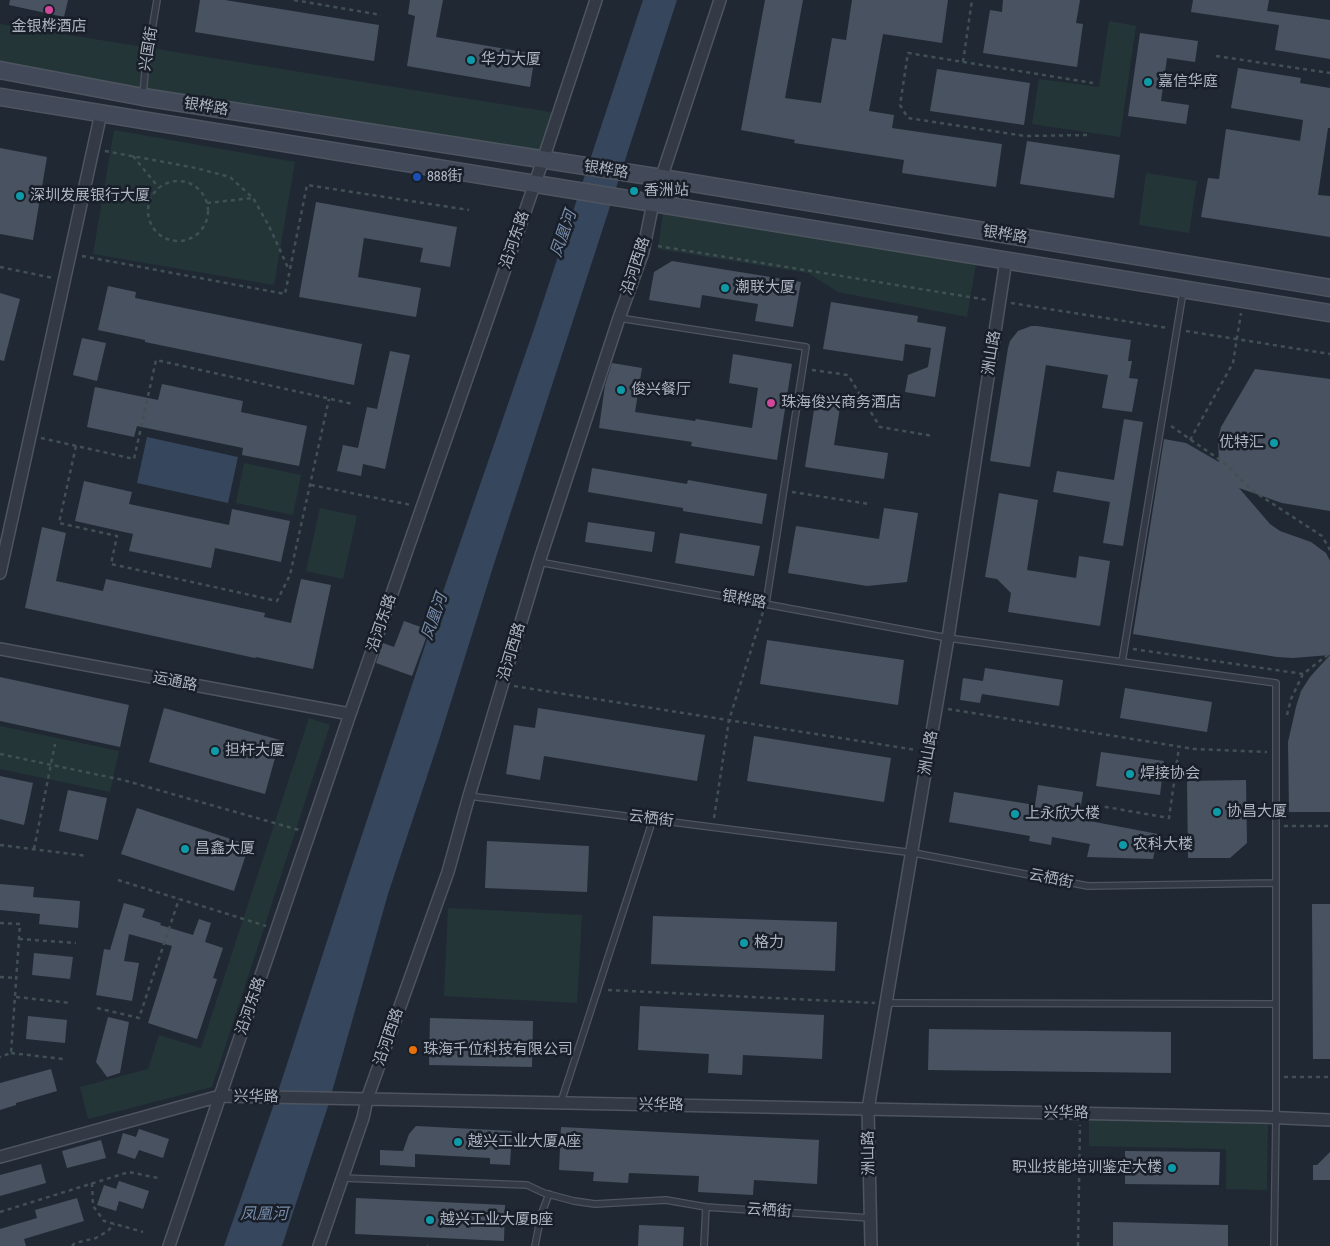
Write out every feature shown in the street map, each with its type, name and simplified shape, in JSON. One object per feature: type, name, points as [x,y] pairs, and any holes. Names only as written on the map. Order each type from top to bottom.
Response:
[{"type":"main road","name":"银桦路","points":[[0,70],[143,97],[662,178],[1330,288]]},
{"type":"main road","name":"银桦路","points":[[0,97],[1330,313]]},
{"type":"street","name":"沿河东路","points":[[169,1246],[350,714],[543,160],[596,0]]},
{"type":"street","points":[[662,178],[720,0]]},
{"type":"street","points":[[0,573],[4,535],[30,436],[101,113]]},
{"type":"street","name":"沿河西路","points":[[319,1246],[363,1118],[367,1099],[448,872],[539,562],[619,318],[643,252],[653,203],[662,178]]},
{"type":"street","name":"洲山路","points":[[871,1246],[868,1109],[948,638],[1006,260]]},
{"type":"street","name":"运通路","points":[[0,650],[350,714]]},
{"type":"street","name":"兴华路","points":[[0,1157],[220,1096],[1080,1113],[1330,1120]]},
{"type":"lane","name":"兴国街","points":[[143,97],[145,72],[157,0]]},
{"type":"lane","points":[[1122,662],[1183,289]]},
{"type":"lane","points":[[619,318],[806,347],[766,604]]},
{"type":"lane","name":"银桦路","points":[[539,562],[948,638],[1276,683],[1276,752]]},
{"type":"lane","points":[[1274,1246],[1276,752]]},
{"type":"lane","name":"云栖街","points":[[469,796],[912,852],[1088,886],[1276,883]]},
{"type":"lane","points":[[561,1103],[653,819]]},
{"type":"lane","points":[[886,1003],[1276,1004]]},
{"type":"lane","name":"云栖街","points":[[342,1178],[527,1186],[574,1201],[594,1204],[666,1200],[706,1207],[870,1218]]},
{"type":"lane","points":[[535,1246],[541,1214],[549,1194]]},
{"type":"lane","points":[[704,1246],[706,1207]]},
{"type":"path","points":[[294,0],[381,15]]},
{"type":"path","points":[[963,62],[972,0]]},
{"type":"path","points":[[1086,135],[1025,136],[908,118],[900,105],[908,54],[1093,83]]},
{"type":"path","points":[[1216,56],[1330,73]]},
{"type":"path","points":[[93,149],[196,168],[230,178],[253,198],[269,226],[290,272]]},
{"type":"path","points":[[133,156],[159,188]]},
{"type":"path","points":[[167,182],[187,182],[196,186],[203,194],[208,203],[206,223],[193,237],[183,241],[173,241],[164,238],[156,232],[150,223],[148,204],[152,195],[159,188],[167,182]]},
{"type":"path","points":[[70,254],[285,294],[307,185],[469,210]]},
{"type":"path","points":[[208,203],[253,198]]},
{"type":"path","points":[[0,267],[64,280]]},
{"type":"path","points":[[1190,440],[1233,363],[1243,299]]},
{"type":"path","points":[[30,436],[134,459],[156,360],[353,404]]},
{"type":"path","points":[[803,368],[848,375],[880,427],[933,436]]},
{"type":"path","points":[[76,446],[59,523],[117,536],[111,564],[277,601],[290,575],[329,399]]},
{"type":"path","points":[[1162,420],[1226,464],[1250,489],[1322,536],[1330,550]]},
{"type":"path","points":[[310,485],[422,507]]},
{"type":"path","points":[[784,490],[869,504]]},
{"type":"path","points":[[713,827],[729,720],[766,604]]},
{"type":"path","points":[[1125,648],[1303,674]]},
{"type":"path","points":[[1285,722],[1291,699],[1303,674],[1330,653]]},
{"type":"path","points":[[502,684],[929,752]]},
{"type":"path","points":[[936,708],[1194,749],[1276,752]]},
{"type":"path","points":[[34,850],[55,744]]},
{"type":"path","points":[[1089,804],[1169,818],[1179,747]]},
{"type":"path","points":[[0,754],[122,780],[310,833]]},
{"type":"path","points":[[1276,826],[1330,826]]},
{"type":"path","points":[[0,845],[86,856]]},
{"type":"path","points":[[118,880],[277,929]]},
{"type":"path","points":[[97,1008],[140,1018],[179,899]]},
{"type":"path","points":[[0,923],[20,924],[11,1053]]},
{"type":"path","points":[[19,939],[76,943]]},
{"type":"path","points":[[0,977],[16,978]]},
{"type":"path","points":[[598,990],[886,1003]]},
{"type":"path","points":[[15,997],[71,1003]]},
{"type":"path","points":[[0,1057],[11,1053],[63,1059]]},
{"type":"path","points":[[1276,1077],[1330,1077]]},
{"type":"path","points":[[1078,1246],[1080,1113]]},
{"type":"path","points":[[0,1212],[129,1172],[158,1178]]},
{"type":"path","points":[[92,1183],[93,1206],[104,1221],[143,1232]]},
{"type":"path","points":[[72,1246],[75,1243],[96,1238],[108,1231],[114,1224]]},
{"type":"shaded area","points":[[1109,21],[1136,26],[1120,137],[1032,124],[1039,79],[1099,87]]},
{"type":"shaded area","points":[[0,24],[557,113],[542,158],[0,68]]},
{"type":"shaded area","points":[[114,130],[295,162],[274,285],[93,254]]},
{"type":"shaded area","points":[[1146,173],[1197,181],[1189,233],[1139,225]]},
{"type":"shaded area","points":[[663,212],[976,264],[967,317],[838,292],[808,273],[658,249]]},
{"type":"shaded area","points":[[244,463],[301,475],[293,515],[236,503]]},
{"type":"shaded area","points":[[320,508],[357,516],[343,579],[306,571]]},
{"type":"shaded area","points":[[309,718],[330,725],[212,1087],[88,1119],[80,1087],[148,1069],[159,1035],[201,1048]]},
{"type":"shaded area","points":[[0,726],[119,751],[110,792],[0,769]]},
{"type":"shaded area","points":[[448,908],[582,915],[577,1003],[444,996]]},
{"type":"shaded area","points":[[1089,1119],[1268,1123],[1267,1190],[1226,1189],[1226,1149],[1089,1146]]},
{"type":"water","name":"凤凰河","points":[[643,0],[677,0],[388,894],[328,1106],[282,1246],[224,1246],[274,1104],[445,586],[534,329]]},
{"type":"water","points":[[147,437],[238,457],[228,503],[137,483]]},
{"type":"building","name":"金银桦酒店","points":[[10,0],[68,0],[64,17],[9,5]]},
{"type":"building","points":[[200,0],[225,0],[379,25],[374,61],[195,32]]},
{"type":"building","name":"华力大厦","points":[[410,0],[443,0],[436,37],[535,54],[530,87],[407,66],[415,16],[408,14]]},
{"type":"building","points":[[765,0],[803,0],[785,98],[821,103],[832,38],[846,40],[852,0],[948,0],[942,43],[883,34],[869,111],[894,115],[892,128],[1002,144],[996,187],[902,173],[904,160],[794,143],[795,140],[741,130]]},
{"type":"building","points":[[1003,0],[1080,0],[1076,23],[1083,24],[1077,67],[983,53],[990,10],[1002,12]]},
{"type":"building","points":[[1193,0],[1269,0],[1267,11],[1330,20],[1330,59],[1275,50],[1279,25],[1191,12]]},
{"type":"building","name":"嘉信华庭","points":[[1140,33],[1198,41],[1195,62],[1167,58],[1161,101],[1189,105],[1186,124],[1128,116]]},
{"type":"building","points":[[1238,68],[1301,78],[1300,83],[1330,88],[1330,128],[1328,128],[1318,195],[1330,196],[1330,237],[1201,217],[1208,178],[1219,179],[1226,129],[1300,141],[1303,120],[1231,108]]},
{"type":"building","points":[[937,69],[1030,83],[1024,125],[930,111]]},
{"type":"building","points":[[1027,141],[1120,155],[1114,198],[1020,184]]},
{"type":"building","name":"深圳发展银行大厦","points":[[0,148],[47,157],[33,240],[0,234]]},
{"type":"building","points":[[316,202],[457,227],[450,267],[420,262],[423,248],[364,238],[358,277],[421,288],[416,317],[299,297]]},
{"type":"building","name":"潮联大厦","points":[[672,261],[801,282],[793,327],[755,321],[758,304],[702,295],[700,308],[649,300],[654,272]]},
{"type":"building","points":[[108,286],[136,292],[135,298],[362,344],[354,385],[145,342],[145,340],[98,330]]},
{"type":"building","points":[[0,293],[20,299],[4,361],[0,360]]},
{"type":"building","points":[[831,302],[918,316],[917,322],[946,327],[935,397],[905,392],[908,375],[928,367],[931,348],[905,344],[903,361],[823,349]]},
{"type":"building","points":[[1031,326],[1131,340],[1128,361],[1132,361],[1129,378],[1138,379],[1132,412],[1102,408],[1108,375],[1046,365],[1030,467],[990,461],[1010,341],[1018,331]]},
{"type":"building","points":[[82,338],[106,343],[97,381],[73,375]]},
{"type":"building","points":[[390,351],[410,355],[385,469],[363,464],[361,476],[337,471],[343,445],[358,448],[367,407],[377,409]]},
{"type":"building","name":"珠海俊兴商务酒店","points":[[733,354],[792,364],[777,460],[691,446],[692,442],[599,428],[605,385],[612,363],[642,368],[635,412],[752,428],[758,388],[729,383]]},
{"type":"building","points":[[1255,369],[1330,379],[1330,511],[1282,503],[1239,488],[1270,524],[1280,531],[1311,542],[1326,553],[1330,561],[1330,655],[1293,658],[1277,657],[1133,634],[1164,439],[1186,443],[1219,462],[1218,439],[1221,427]]},
{"type":"building","points":[[162,384],[243,401],[241,412],[307,426],[299,466],[242,455],[243,448],[137,426],[134,437],[87,427],[95,387],[158,400]]},
{"type":"building","points":[[816,397],[841,401],[834,445],[888,453],[884,479],[805,467]]},
{"type":"building","points":[[1124,419],[1143,422],[1123,546],[1103,543],[1110,502],[1053,492],[1057,471],[1114,480]]},
{"type":"building","points":[[592,468],[687,484],[688,480],[767,494],[762,524],[683,511],[683,508],[588,492]]},
{"type":"building","points":[[84,481],[132,492],[129,504],[229,525],[232,509],[290,521],[281,562],[215,548],[211,568],[129,551],[133,534],[75,521]]},
{"type":"building","points":[[999,493],[1038,500],[1027,570],[1076,578],[1079,556],[1110,561],[1100,626],[1008,612],[1011,593],[997,579],[985,577]]},
{"type":"building","points":[[884,508],[918,513],[907,582],[867,586],[788,573],[796,526],[879,539]]},
{"type":"building","points":[[588,522],[655,532],[652,552],[585,542]]},
{"type":"building","points":[[42,527],[66,533],[56,581],[103,591],[106,579],[265,613],[264,617],[291,623],[301,579],[331,585],[313,669],[25,608]]},
{"type":"building","points":[[680,533],[760,546],[754,576],[675,563]]},
{"type":"building","points":[[404,621],[429,630],[412,676],[376,663],[383,643],[394,647]]},
{"type":"building","points":[[767,640],[904,660],[898,705],[760,684]]},
{"type":"building","points":[[1330,655],[1330,812],[1289,812],[1288,742],[1296,707],[1301,691],[1310,677]]},
{"type":"building","points":[[985,668],[1063,680],[1059,706],[982,694],[980,703],[960,700],[963,678],[983,681]]},
{"type":"building","points":[[0,677],[129,705],[120,747],[0,721]]},
{"type":"building","points":[[1125,688],[1212,702],[1207,732],[1120,718]]},
{"type":"building","name":"担杆大厦","points":[[164,708],[280,740],[265,794],[149,762]]},
{"type":"building","points":[[538,708],[705,735],[697,781],[544,756],[540,780],[506,774],[514,725],[535,728]]},
{"type":"building","points":[[754,736],[891,758],[884,802],[747,781]]},
{"type":"building","name":"焊接协会","points":[[1101,752],[1164,761],[1160,795],[1096,786]]},
{"type":"building","points":[[0,776],[33,783],[24,825],[0,819]]},
{"type":"building","name":"协昌大厦","points":[[1246,780],[1247,843],[1230,858],[1188,858],[1187,781]]},
{"type":"building","name":"上永欣大楼","points":[[1038,785],[1083,792],[1079,819],[1158,834],[1153,859],[1087,857],[1090,844],[1052,837],[1051,845],[1029,841],[1030,836],[949,822],[954,792],[1035,805]]},
{"type":"building","points":[[68,790],[107,798],[98,840],[59,831]]},
{"type":"building","name":"昌鑫大厦","points":[[137,808],[249,845],[234,891],[121,854]]},
{"type":"building","points":[[487,841],[589,846],[587,892],[485,888]]},
{"type":"building","points":[[0,884],[34,887],[33,897],[80,901],[78,928],[39,924],[40,914],[0,910]]},
{"type":"building","points":[[124,903],[145,909],[142,917],[161,923],[160,925],[193,935],[199,919],[211,923],[205,942],[223,948],[213,978],[217,979],[197,1039],[148,1023],[172,946],[129,934],[124,961],[139,963],[132,1001],[96,995],[104,949],[110,950]]},
{"type":"building","points":[[1312,904],[1330,904],[1330,1059],[1313,1059]]},
{"type":"building","name":"格力","points":[[653,916],[837,922],[835,971],[651,964]]},
{"type":"building","points":[[34,953],[73,957],[70,979],[32,975]]},
{"type":"building","points":[[640,1006],[824,1015],[822,1059],[743,1055],[742,1075],[708,1073],[709,1054],[638,1050]]},
{"type":"building","points":[[28,1016],[67,1020],[65,1043],[26,1039]]},
{"type":"building","points":[[108,1017],[129,1022],[120,1073],[107,1077],[96,1062]]},
{"type":"building","points":[[430,1018],[533,1021],[532,1067],[429,1065]]},
{"type":"building","points":[[929,1029],[1171,1032],[1171,1073],[928,1070]]},
{"type":"building","points":[[51,1069],[57,1091],[16,1103],[16,1105],[0,1110],[0,1083]]},
{"type":"building","name":"越兴工业大厦A座","points":[[416,1126],[512,1131],[510,1165],[490,1164],[490,1158],[415,1154],[415,1167],[380,1165],[380,1150],[403,1151],[409,1134]]},
{"type":"building","points":[[561,1127],[819,1140],[817,1184],[754,1180],[753,1195],[698,1192],[699,1176],[629,1173],[628,1183],[593,1181],[594,1172],[559,1170]]},
{"type":"building","points":[[139,1129],[169,1139],[163,1158],[139,1150],[135,1159],[117,1153],[123,1133],[136,1137]]},
{"type":"building","points":[[101,1140],[106,1158],[67,1168],[62,1151]]},
{"type":"building","name":"职业技能培训鉴定大楼","points":[[1125,1151],[1220,1152],[1219,1185],[1125,1184]]},
{"type":"building","points":[[1330,1152],[1330,1180],[1313,1180],[1313,1165],[1317,1165]]},
{"type":"building","points":[[41,1164],[46,1183],[0,1196],[0,1175]]},
{"type":"building","points":[[119,1181],[149,1191],[143,1209],[119,1201],[116,1211],[97,1205],[104,1185],[116,1189]]},
{"type":"building","points":[[77,1198],[84,1221],[24,1239],[26,1246],[0,1246],[0,1229],[37,1218],[35,1210]]},
{"type":"building","name":"越兴工业大厦B座","points":[[356,1198],[505,1205],[504,1241],[355,1234]]},
{"type":"building","points":[[1113,1222],[1228,1225],[1228,1246],[1113,1246]]},
{"type":"building","points":[[639,1225],[684,1227],[683,1246],[638,1246]]},
{"type":"place","name":"金银桦酒店","points":[[49,10]]},
{"type":"place","name":"华力大厦","points":[[471,60]]},
{"type":"place","name":"嘉信华庭","points":[[1148,82]]},
{"type":"place","name":"888街","points":[[417,177]]},
{"type":"place","name":"香洲站","points":[[634,191]]},
{"type":"place","name":"深圳发展银行大厦","points":[[20,196]]},
{"type":"place","name":"潮联大厦","points":[[725,288]]},
{"type":"place","name":"俊兴餐厅","points":[[621,390]]},
{"type":"place","name":"珠海俊兴商务酒店","points":[[771,403]]},
{"type":"place","name":"优特汇","points":[[1274,443]]},
{"type":"place","name":"担杆大厦","points":[[215,751]]},
{"type":"place","name":"焊接协会","points":[[1130,774]]},
{"type":"place","name":"协昌大厦","points":[[1217,812]]},
{"type":"place","name":"上永欣大楼","points":[[1015,814]]},
{"type":"place","name":"农科大楼","points":[[1123,845]]},
{"type":"place","name":"昌鑫大厦","points":[[185,849]]},
{"type":"place","name":"格力","points":[[744,943]]},
{"type":"place","name":"珠海千位科技有限公司","points":[[413,1050]]},
{"type":"place","name":"越兴工业大厦A座","points":[[458,1142]]},
{"type":"place","name":"职业技能培训鉴定大楼","points":[[1172,1168]]},
{"type":"place","name":"越兴工业大厦B座","points":[[430,1220]]}]
